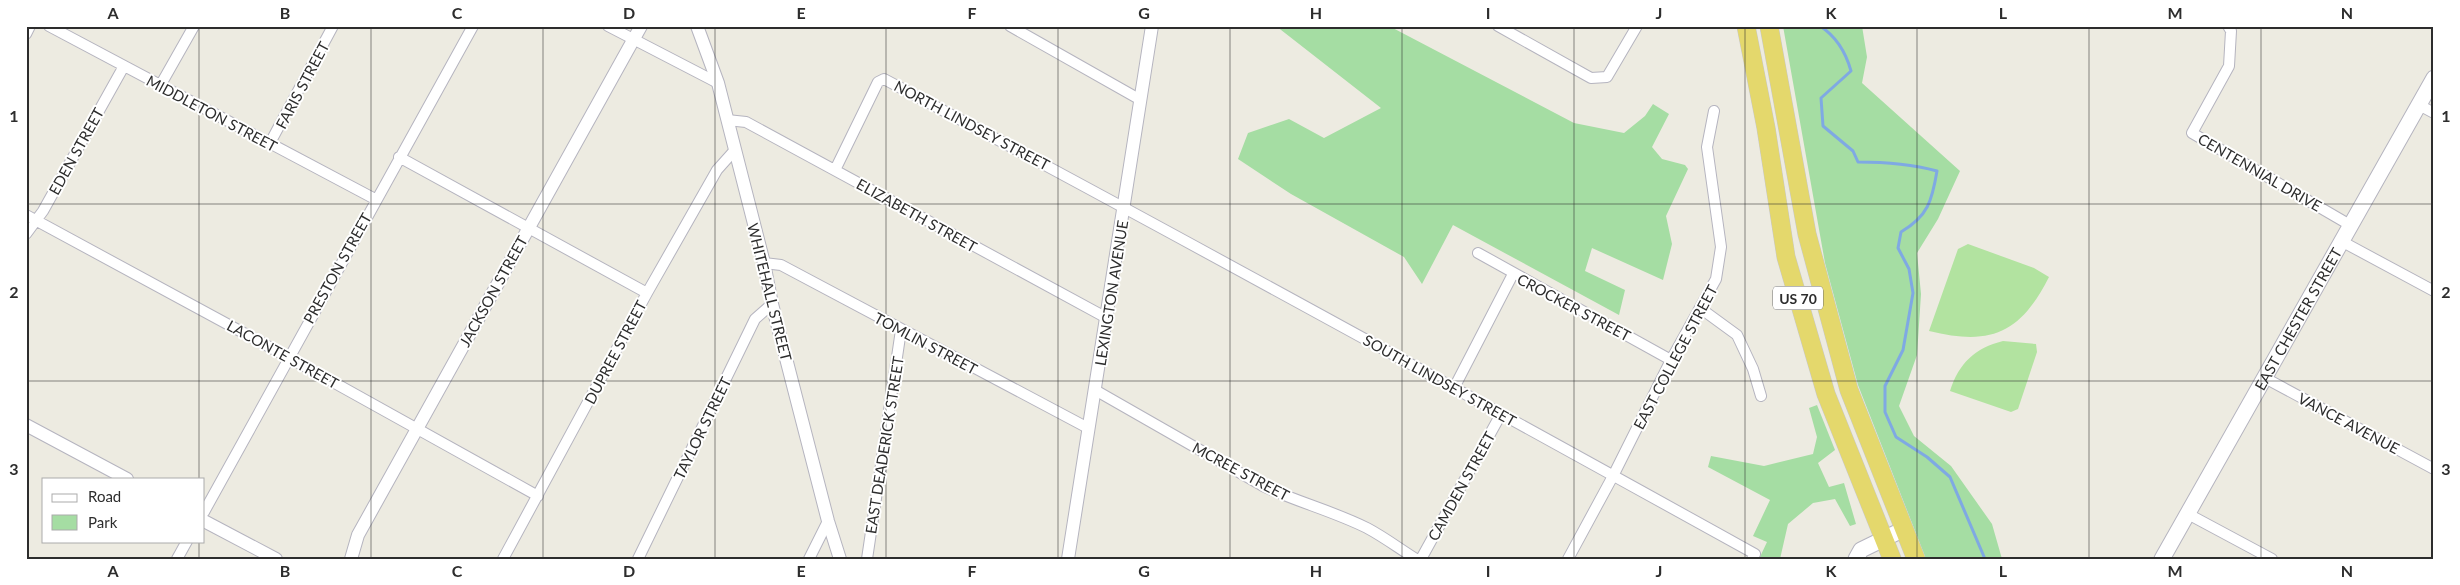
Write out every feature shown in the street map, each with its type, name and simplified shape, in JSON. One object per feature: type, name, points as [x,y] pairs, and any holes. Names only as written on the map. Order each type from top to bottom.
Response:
[{"type":"highway","name":"US 70","points":[[1746,26],[1766,128],[1786,256],[1826,394],[1892,559]]},
{"type":"highway","name":"US 70","points":[[1769,26],[1807,234],[1849,390],[1916,559]]},
{"type":"main road","name":"EAST CHESTER STREET","points":[[2162,559],[2434,78]]},
{"type":"main road","points":[[1856,559],[1861,550],[1904,529]]},
{"type":"street","points":[[26,34],[30,26]]},
{"type":"street","name":"MIDDLETON STREET","points":[[49,26],[375,199]]},
{"type":"street","points":[[160,86],[194,26]]},
{"type":"street","name":"FARIS STREET","points":[[270,143],[333,26]]},
{"type":"street","name":"PRESTON STREET","points":[[205,510],[375,199],[473,26]]},
{"type":"street","points":[[608,26],[718,83]]},
{"type":"street","name":"JACKSON STREET","points":[[352,559],[358,535],[641,26]]},
{"type":"street","name":"WHITEHALL STREET","points":[[697,26],[718,83],[764,263],[772,304],[828,521],[840,559]]},
{"type":"street","points":[[1010,26],[1139,99]]},
{"type":"street","name":"LEXINGTON AVENUE","points":[[1068,559],[1105,317],[1125,207],[1139,99],[1152,26]]},
{"type":"street","points":[[1498,26],[1591,78],[1607,77],[1637,26]]},
{"type":"street","name":"CENTENNIAL DRIVE","points":[[2228,26],[2231,31],[2229,66],[2192,133],[2350,225]]},
{"type":"street","name":"EDEN STREET","points":[[26,234],[36,220],[124,66]]},
{"type":"street","name":"NORTH LINDSEY STREET","points":[[835,170],[878,82],[884,79],[1125,207]]},
{"type":"street","points":[[2419,105],[2434,113]]},
{"type":"street","name":"EAST COLLEGE STREET","points":[[1568,559],[1613,476],[1671,360],[1716,279],[1722,246],[1707,147],[1714,111]]},
{"type":"street","name":"ELIZABETH STREET","points":[[727,120],[746,122],[1105,317]]},
{"type":"street","name":"DUPREE STREET","points":[[503,559],[647,293],[717,170],[734,151]]},
{"type":"street","points":[[399,157],[647,293]]},
{"type":"street","name":"SOUTH LINDSEY STREET","points":[[1125,207],[1613,476],[1754,556]]},
{"type":"street","name":"LACONTE STREET","points":[[26,215],[288,357],[538,496]]},
{"type":"street","points":[[2341,241],[2434,291]]},
{"type":"street","name":"CROCKER STREET","points":[[1478,253],[1671,360]]},
{"type":"street","name":"TOMLIN STREET","points":[[764,263],[781,265],[1088,428]]},
{"type":"street","points":[[1454,388],[1513,274]]},
{"type":"street","name":"TAYLOR STREET","points":[[638,559],[755,319],[772,304]]},
{"type":"street","points":[[1700,308],[1737,335],[1753,369],[1761,396]]},
{"type":"street","name":"EAST DEADERICK STREET","points":[[867,559],[901,330]]},
{"type":"street","name":"VANCE AVENUE","points":[[2264,378],[2434,469]]},
{"type":"street","name":"MCREE STREET","points":[[1095,390],[1263,486],[1288,498],[1330,512],[1368,528],[1416,559]]},
{"type":"street","name":"CAMDEN STREET","points":[[1422,559],[1501,414]]},
{"type":"street","points":[[26,425],[125,478]]},
{"type":"street","points":[[2188,514],[2272,559]]},
{"type":"street","points":[[810,559],[828,521]]},
{"type":"street","points":[[205,522],[276,559]]},
{"type":"street","points":[[177,559],[186,542]]},
{"type":"green space","points":[[1276,26],[1389,26],[1574,123],[1624,133],[1645,116],[1653,104],[1669,114],[1652,147],[1662,159],[1685,165],[1688,169],[1666,216],[1672,244],[1663,280],[1592,248],[1585,271],[1625,290],[1619,315],[1453,225],[1422,284],[1404,257],[1291,194],[1238,159],[1248,133],[1289,119],[1324,138],[1381,108]]},
{"type":"green space","points":[[1783,26],[1862,26],[1867,57],[1862,83],[1960,171],[1938,219],[1917,253],[1921,294],[1917,355],[1899,406],[1914,436],[1951,466],[1992,524],[2002,559],[1926,559],[1858,385],[1825,263]]},
{"type":"green space","points":[[1968,244],[2034,268],[2049,277],[2027,312],[2015,323],[2001,331],[1987,336],[1970,337],[1929,331],[1958,249]]},
{"type":"green space","points":[[2003,341],[2036,344],[2037,352],[2018,409],[2011,412],[1950,391],[1958,372],[1969,358],[1984,348]]},
{"type":"green space","points":[[1817,405],[1835,450],[1818,463],[1829,487],[1844,483],[1856,524],[1850,526],[1835,499],[1813,503],[1788,524],[1780,559],[1759,559],[1767,542],[1753,536],[1770,500],[1708,467],[1711,456],[1764,466],[1813,454],[1817,437],[1809,408]]},
{"type":"waterway","points":[[1820,26],[1840,46],[1851,71],[1821,98],[1823,126],[1853,151],[1858,162],[1898,164],[1937,171],[1931,199],[1923,214],[1901,232],[1898,248],[1909,269],[1913,293],[1903,350],[1885,386],[1885,412],[1896,437],[1927,457],[1950,477],[1985,559]]}]
